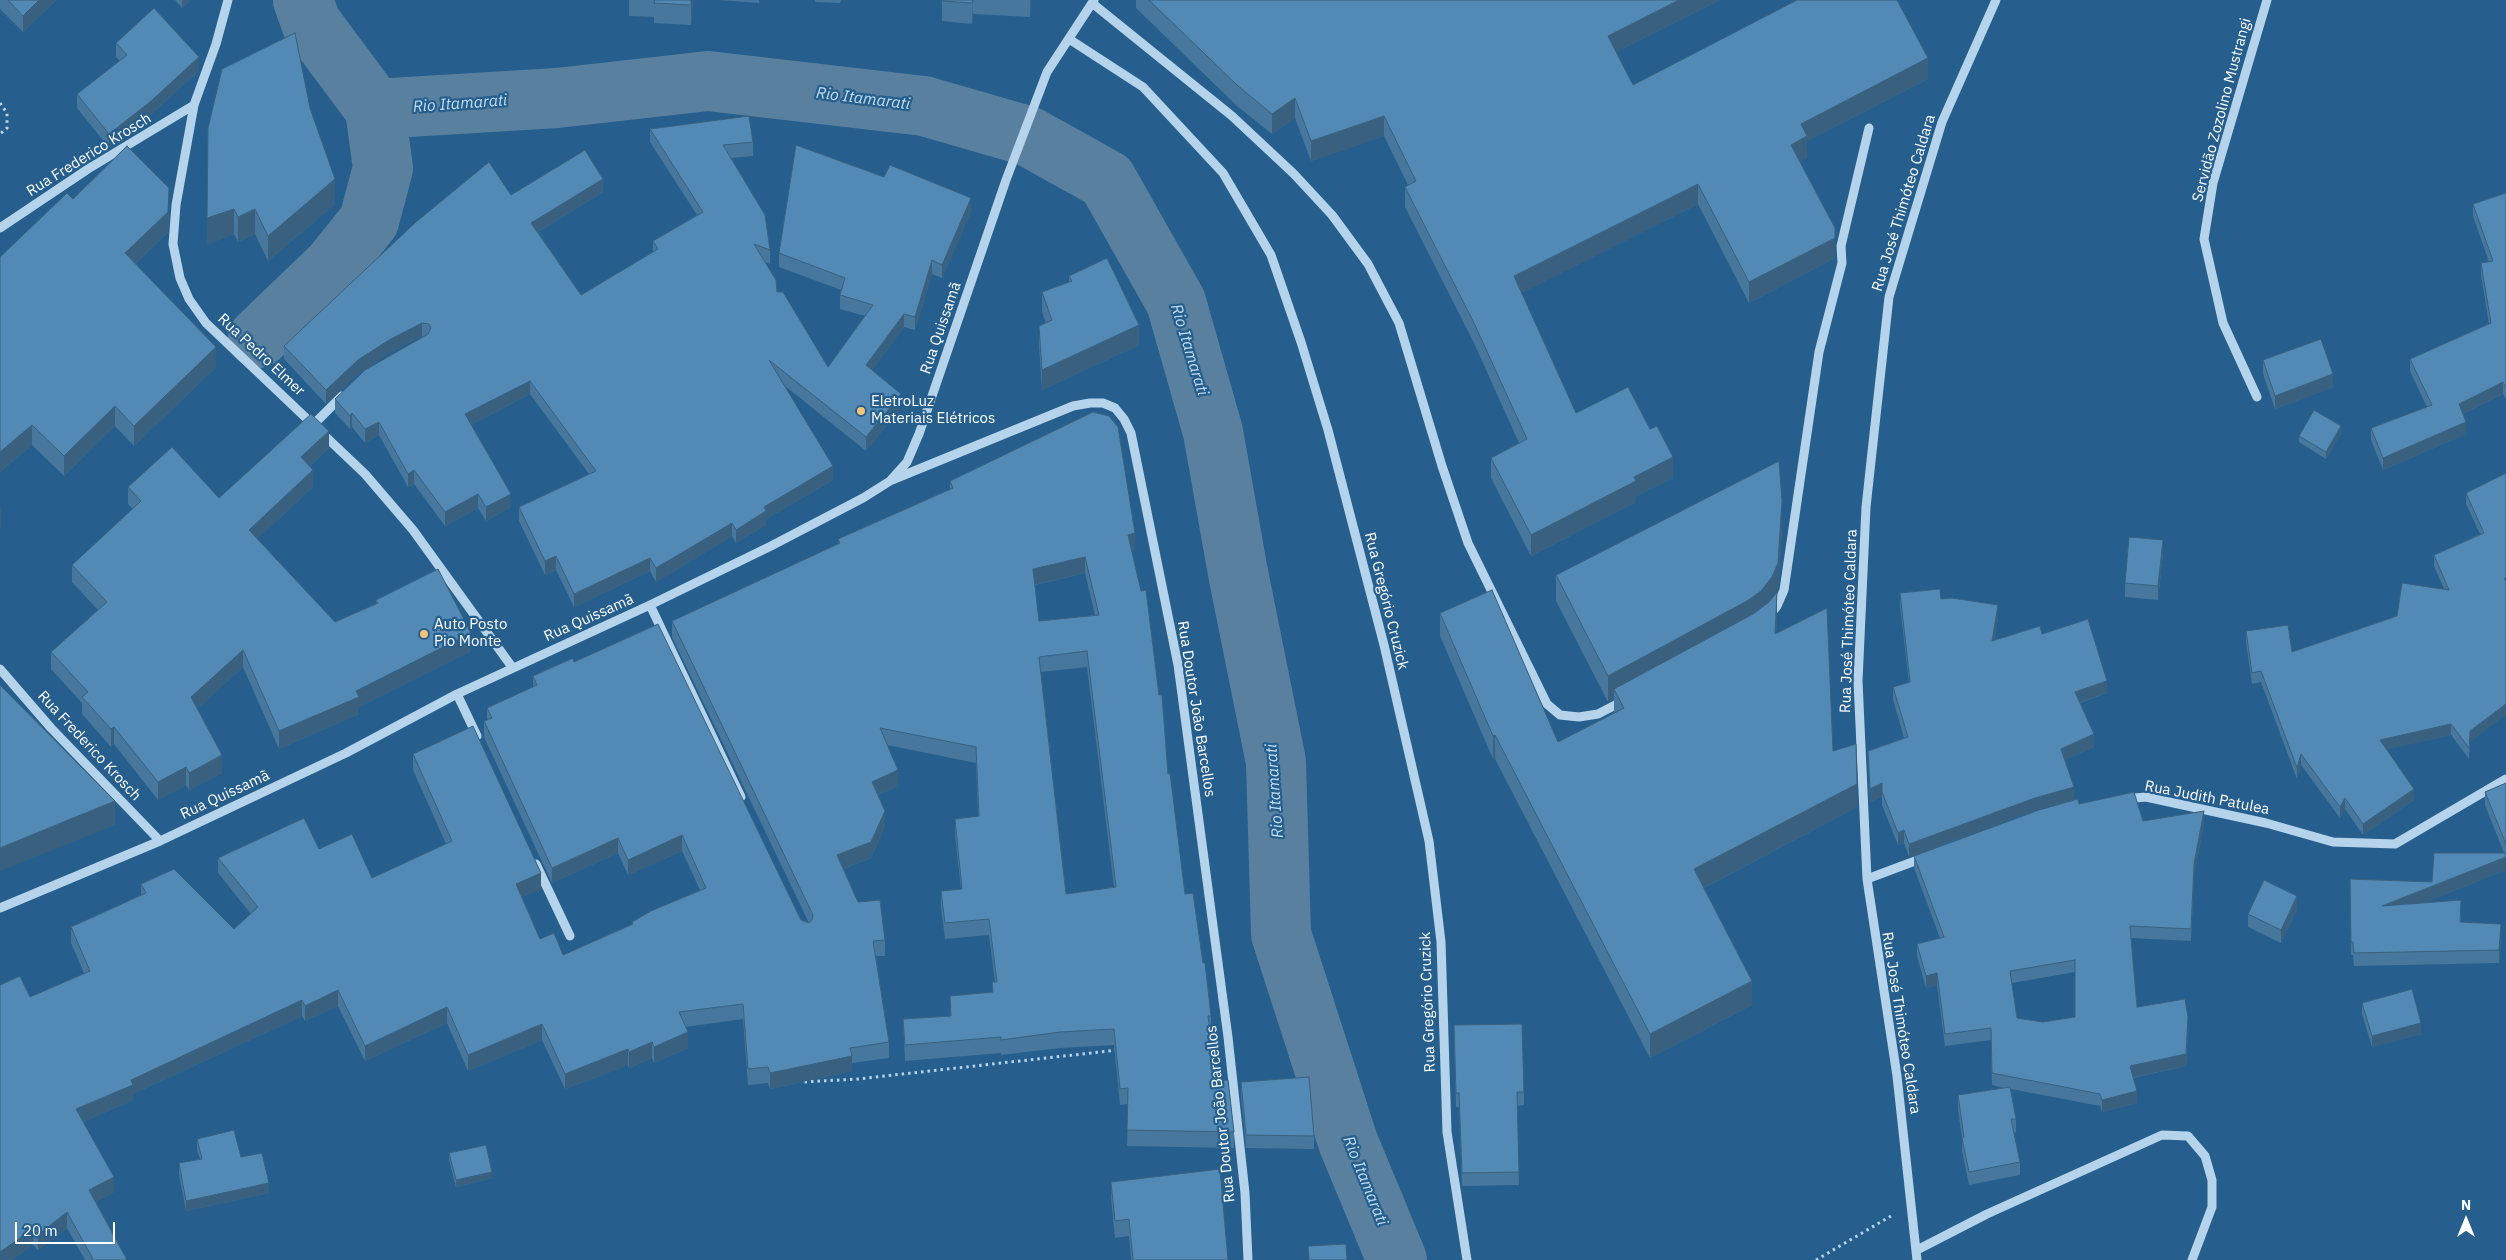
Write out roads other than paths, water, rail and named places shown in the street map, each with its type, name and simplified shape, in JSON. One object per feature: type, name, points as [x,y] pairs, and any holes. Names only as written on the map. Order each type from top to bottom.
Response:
[{"type":"street","name":"Rua Pedro Elmer","points":[[228,0],[216,44],[194,105],[176,205],[174,244],[180,278],[189,299],[206,323],[263,379],[314,424],[364,474],[413,530],[512,667]]},
{"type":"street","name":"Rua José Thimóteo Caldara","points":[[1917,1255],[1897,1076],[1867,879],[1858,682],[1866,507],[1889,296],[1942,122],[1996,0]]},
{"type":"street","name":"Servidão Zozolino Mustrangi","points":[[2257,397],[2223,323],[2204,239],[2213,183],[2267,0]]},
{"type":"street","points":[[1093,1],[1232,116],[1294,174],[1332,215],[1368,264],[1399,323],[1442,466],[1468,543],[1546,704],[1560,715],[1579,717],[1598,714],[1632,696]]},
{"type":"street","name":"Rua Quissamã","points":[[0,908],[160,841],[346,753],[512,667],[650,605],[771,546],[863,498],[890,481],[907,462],[919,434],[1006,180],[1047,72],[1093,1]]},
{"type":"street","name":"Rua Gregório Cruzick","points":[[1069,39],[1143,87],[1223,173],[1271,255],[1301,342],[1328,430],[1384,645],[1429,841],[1441,942],[1447,1132],[1467,1260]]},
{"type":"street","name":"Rua Frederico Krosch","points":[[0,228],[88,170],[194,105]]},
{"type":"street","points":[[1765,621],[1777,606],[1784,590],[1819,352],[1842,262],[1841,246],[1868,128]]},
{"type":"street","points":[[314,424],[349,390]]},
{"type":"street","name":"Rua Doutor João Barcellos","points":[[890,481],[1073,406],[1090,403],[1103,404],[1115,408],[1124,418],[1131,433],[1178,665],[1228,1037],[1245,1193],[1248,1260]]},
{"type":"street","points":[[650,605],[747,809]]},
{"type":"street","name":"Rua Frederico Krosch","points":[[0,669],[51,728],[160,841]]},
{"type":"street","points":[[457,694],[481,745]]},
{"type":"street","name":"Rua Judith Patulea","points":[[2118,800],[2146,797],[2266,823],[2334,842],[2394,844],[2506,779]]},
{"type":"street","points":[[532,854],[570,936]]},
{"type":"street","points":[[1867,879],[1930,856]]},
{"type":"street","points":[[1917,1255],[1987,1214],[2162,1135],[2188,1136],[2205,1156],[2212,1180],[2212,1207],[2192,1260]]},
{"type":"waterway","name":"Rio Itamarati","points":[[303,0],[311,23],[375,109],[557,98],[708,81],[924,106],[1028,136],[1107,180],[1176,302],[1213,432],[1238,573],[1276,762],[1281,934],[1348,1142],[1397,1260]]},
{"type":"waterway","name":"Rio Itamarati","points":[[258,338],[332,267],[369,221],[383,168],[375,109]]},
{"type":"place","name":"EletroLuz Materiais Elétricos","points":[[861,411]]},
{"type":"place","name":"Auto Posto Pio Monte","points":[[424,634]]}]
